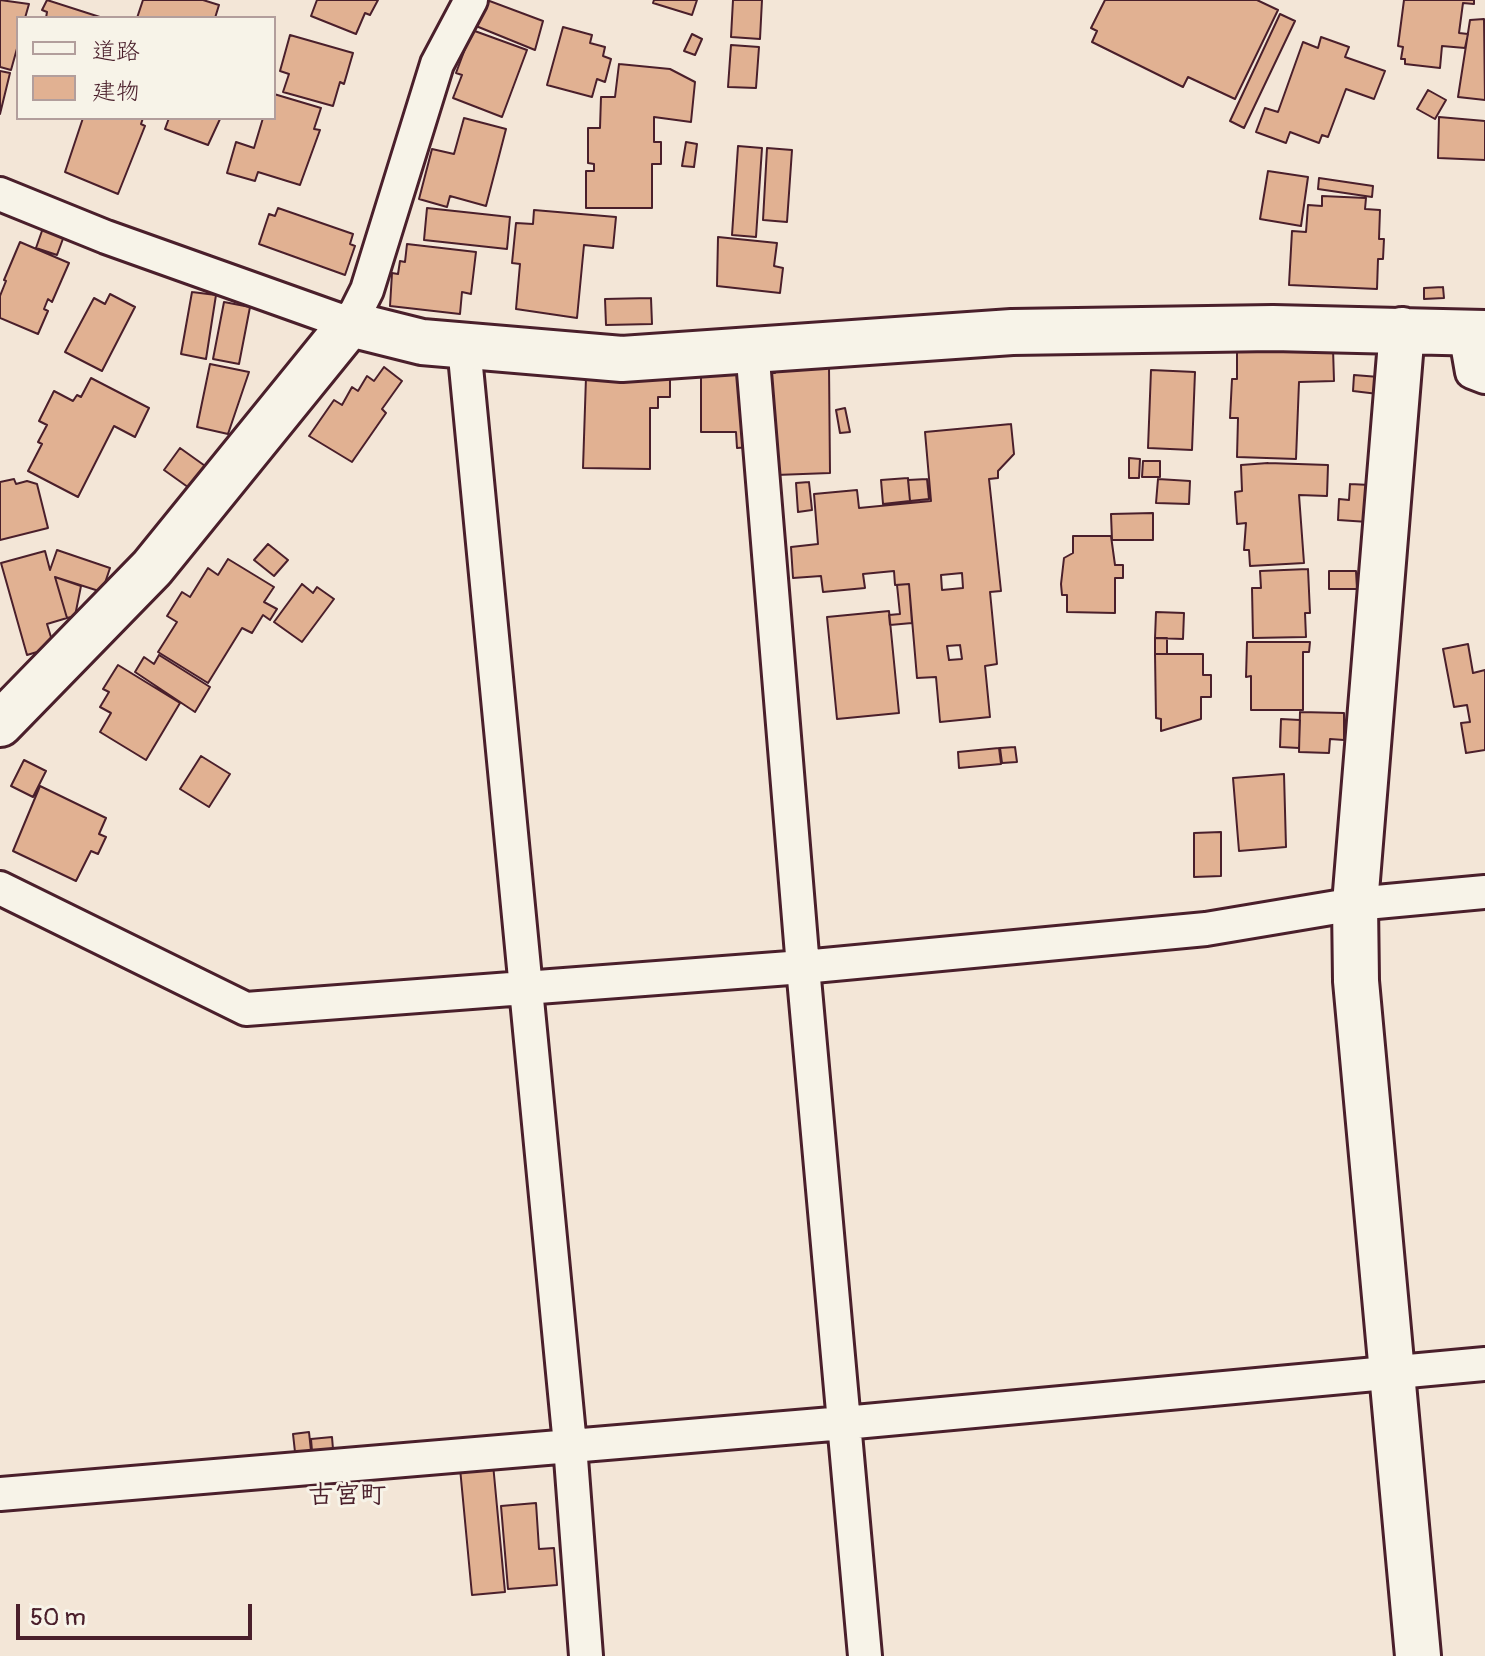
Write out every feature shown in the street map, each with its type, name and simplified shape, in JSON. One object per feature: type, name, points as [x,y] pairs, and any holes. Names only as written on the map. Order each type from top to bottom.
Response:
[{"type":"street","points":[[0,724],[152,568],[350,324],[367,290],[437,64],[471,0]]},
{"type":"street","points":[[0,194],[106,237],[350,324],[422,342],[622,359],[1012,332],[1402,330],[1475,333],[1472,372],[1485,377]]},
{"type":"street","points":[[1402,330],[1355,904],[1356,981],[1418,1656]]},
{"type":"street","points":[[464,346],[570,1445],[586,1656]]},
{"type":"street","points":[[752,348],[803,967],[865,1656]]},
{"type":"street","points":[[0,888],[246,1009],[803,967],[1206,929],[1355,904],[1485,892]]},
{"type":"street","points":[[0,1494],[844,1423],[1485,1364]]},
{"type":"building","points":[[0,0],[29,4],[26,16],[16,16],[16,52],[11,70],[0,67]]},
{"type":"building","points":[[47,0],[97,16],[46,16],[47,12],[42,10]]},
{"type":"building","points":[[143,0],[203,0],[219,5],[216,16],[138,16]]},
{"type":"building","points":[[317,0],[378,0],[370,15],[365,13],[356,34],[311,16]]},
{"type":"building","points":[[487,0],[543,21],[535,50],[476,26]]},
{"type":"building","points":[[654,0],[697,0],[692,15],[653,3]]},
{"type":"building","points":[[733,0],[762,0],[760,39],[731,37]]},
{"type":"building","points":[[1105,0],[1257,0],[1278,10],[1235,99],[1188,77],[1183,87],[1092,42],[1097,31],[1091,28]]},
{"type":"building","points":[[1404,0],[1474,0],[1474,4],[1463,3],[1459,33],[1468,34],[1465,48],[1442,46],[1440,68],[1405,64],[1405,59],[1401,59],[1403,47],[1398,46]]},
{"type":"building","points":[[1280,14],[1295,21],[1244,128],[1230,121]]},
{"type":"building","points":[[1484,19],[1485,100],[1458,97],[1470,20]]},
{"type":"building","points":[[563,27],[592,35],[590,43],[605,47],[603,56],[611,59],[605,82],[597,79],[592,97],[547,85]]},
{"type":"building","points":[[472,30],[527,50],[502,117],[453,98],[462,75],[456,73]]},
{"type":"building","points":[[692,34],[702,39],[695,55],[684,51]]},
{"type":"building","points":[[290,35],[353,53],[344,84],[340,82],[333,106],[283,92],[289,74],[280,71]]},
{"type":"building","points":[[1321,37],[1349,47],[1345,57],[1385,71],[1374,99],[1346,89],[1328,137],[1322,135],[1319,143],[1290,132],[1286,143],[1256,132],[1265,108],[1278,112],[1303,42],[1318,48]]},
{"type":"building","points":[[731,45],[759,47],[756,88],[728,87]]},
{"type":"building","points":[[619,64],[670,69],[695,82],[691,122],[654,117],[654,142],[661,142],[661,164],[652,164],[652,208],[586,208],[586,171],[594,171],[594,164],[588,163],[588,128],[600,128],[601,97],[615,97]]},
{"type":"building","points":[[0,71],[10,73],[0,114]]},
{"type":"building","points":[[1428,90],[1446,100],[1435,119],[1417,109]]},
{"type":"building","points":[[276,95],[321,108],[314,129],[320,130],[300,185],[258,172],[255,181],[227,173],[236,142],[254,148],[262,120],[276,120]]},
{"type":"building","points":[[1439,117],[1485,121],[1485,160],[1438,158]]},
{"type":"building","points":[[464,118],[506,129],[486,206],[450,196],[447,207],[419,199],[432,149],[454,154]]},
{"type":"building","points":[[82,120],[142,120],[141,124],[145,126],[118,194],[65,172]]},
{"type":"building","points":[[168,120],[220,120],[208,145],[165,129]]},
{"type":"building","points":[[686,142],[697,144],[694,167],[682,166]]},
{"type":"building","points":[[738,146],[762,148],[756,237],[732,235]]},
{"type":"building","points":[[767,148],[792,150],[787,222],[763,220]]},
{"type":"building","points":[[1268,171],[1308,177],[1301,226],[1260,219]]},
{"type":"building","points":[[1319,178],[1373,186],[1372,197],[1318,189]]},
{"type":"building","points":[[1322,196],[1366,198],[1365,209],[1380,210],[1379,239],[1384,239],[1383,259],[1378,259],[1377,289],[1289,285],[1292,231],[1306,232],[1308,205],[1322,206]]},
{"type":"building","points":[[278,208],[353,234],[350,244],[355,246],[345,275],[259,244],[269,214],[275,216]]},
{"type":"building","points":[[427,208],[510,217],[507,249],[424,240]]},
{"type":"building","points":[[534,210],[616,217],[613,248],[584,245],[577,318],[516,309],[520,264],[512,263],[516,223],[533,224]]},
{"type":"building","points":[[43,228],[64,236],[57,255],[36,248]]},
{"type":"building","points":[[718,237],[777,243],[774,266],[783,268],[780,293],[717,286]]},
{"type":"building","points":[[20,242],[69,263],[52,302],[48,299],[44,309],[48,311],[38,334],[0,318],[4,280]]},
{"type":"building","points":[[407,244],[476,252],[471,294],[462,292],[460,314],[390,306],[392,273],[398,274],[400,261],[405,262]]},
{"type":"building","points":[[1443,287],[1444,298],[1424,299],[1424,288]]},
{"type":"building","points":[[192,292],[216,295],[206,359],[181,354]]},
{"type":"building","points":[[110,294],[135,307],[102,371],[65,352],[94,298],[105,304]]},
{"type":"building","points":[[651,298],[652,324],[606,325],[605,299]]},
{"type":"building","points":[[224,302],[250,307],[239,364],[213,359]]},
{"type":"building","points":[[1333,348],[1334,381],[1299,382],[1296,459],[1237,457],[1238,418],[1230,418],[1232,379],[1237,379],[1237,351]]},
{"type":"building","points":[[210,364],[249,372],[228,434],[197,427]]},
{"type":"building","points":[[829,365],[830,473],[776,475],[773,407],[767,408],[766,373],[775,373],[775,368]]},
{"type":"building","points":[[384,367],[402,381],[382,409],[386,413],[352,462],[309,436],[334,400],[342,405],[352,387],[358,391],[367,376],[374,381]]},
{"type":"building","points":[[701,369],[731,369],[731,374],[746,374],[751,447],[737,448],[736,432],[701,432]]},
{"type":"building","points":[[1151,370],[1195,372],[1192,450],[1148,448]]},
{"type":"building","points":[[1354,375],[1379,377],[1378,394],[1353,391]]},
{"type":"building","points":[[586,377],[670,377],[670,397],[658,397],[658,408],[650,408],[650,469],[583,468]]},
{"type":"building","points":[[91,378],[149,408],[135,437],[114,426],[78,497],[28,471],[42,444],[38,442],[47,425],[39,421],[54,391],[73,401],[77,395],[81,397]]},
{"type":"building","points":[[845,408],[850,432],[840,433],[836,410]]},
{"type":"building","points":[[1011,424],[1014,454],[998,471],[998,478],[989,479],[1001,591],[990,592],[997,664],[985,666],[990,717],[940,722],[936,677],[917,678],[909,584],[895,585],[894,571],[863,574],[865,588],[823,592],[821,576],[793,578],[791,547],[818,544],[814,494],[857,490],[859,508],[931,501],[925,432]],"holes":[[[962,573],[963,588],[942,590],[941,575]],[[960,645],[962,659],[949,660],[947,646]]]},
{"type":"building","points":[[180,448],[208,468],[192,490],[164,470]]},
{"type":"building","points":[[1129,458],[1140,459],[1139,478],[1129,478]]},
{"type":"building","points":[[1143,461],[1160,461],[1160,477],[1142,477]]},
{"type":"building","points":[[1241,465],[1328,465],[1327,496],[1299,495],[1304,563],[1250,566],[1249,550],[1244,550],[1246,523],[1237,524],[1235,492],[1242,491]]},
{"type":"building","points":[[908,478],[910,501],[883,504],[881,480]]},
{"type":"building","points":[[14,479],[16,484],[27,481],[37,484],[48,528],[0,540],[0,482]]},
{"type":"building","points":[[927,479],[929,499],[910,501],[908,480]]},
{"type":"building","points":[[1158,479],[1190,481],[1189,504],[1156,503]]},
{"type":"building","points":[[809,482],[812,510],[798,512],[796,483]]},
{"type":"building","points":[[1350,484],[1370,485],[1368,522],[1338,520],[1339,499],[1349,500]]},
{"type":"building","points":[[1153,513],[1153,540],[1112,540],[1111,514]]},
{"type":"building","points":[[1073,536],[1111,536],[1115,565],[1123,565],[1123,578],[1115,578],[1115,613],[1067,612],[1067,595],[1062,595],[1061,584],[1064,558],[1073,553]]},
{"type":"building","points":[[268,544],[288,560],[274,576],[254,560]]},
{"type":"building","points":[[57,550],[110,568],[102,592],[55,577],[67,618],[47,624],[54,647],[27,655],[1,563],[45,551],[50,570]]},
{"type":"building","points":[[228,559],[274,587],[264,602],[277,609],[270,620],[263,615],[252,633],[242,628],[208,683],[158,652],[177,622],[167,616],[182,592],[190,597],[208,568],[218,575]]},
{"type":"building","points":[[1308,569],[1310,613],[1305,613],[1306,637],[1253,638],[1252,588],[1261,588],[1260,571]]},
{"type":"building","points":[[1329,571],[1356,571],[1357,589],[1329,589]]},
{"type":"building","points":[[55,577],[81,586],[75,616],[67,618]]},
{"type":"building","points":[[302,584],[313,593],[317,587],[334,599],[302,642],[274,622]]},
{"type":"building","points":[[909,584],[912,623],[890,625],[889,615],[900,614],[897,585]]},
{"type":"building","points":[[889,611],[899,713],[837,719],[827,617]]},
{"type":"building","points":[[1156,612],[1184,613],[1183,639],[1155,638]]},
{"type":"building","points":[[1155,638],[1167,638],[1167,654],[1155,654]]},
{"type":"building","points":[[1247,642],[1310,642],[1309,652],[1303,652],[1303,710],[1251,710],[1251,676],[1246,677]]},
{"type":"building","points":[[1468,644],[1473,673],[1485,670],[1485,750],[1466,753],[1461,723],[1470,722],[1467,705],[1454,707],[1443,649]]},
{"type":"building","points":[[1155,654],[1203,654],[1203,675],[1211,675],[1211,697],[1201,697],[1201,719],[1161,731],[1161,719],[1156,718]]},
{"type":"building","points":[[159,655],[210,687],[195,712],[135,672],[144,657],[154,664]]},
{"type":"building","points":[[118,665],[180,703],[146,760],[100,732],[111,713],[100,707],[109,692],[103,689]]},
{"type":"building","points":[[1300,712],[1344,713],[1344,740],[1330,739],[1329,753],[1299,752]]},
{"type":"building","points":[[1281,719],[1300,720],[1299,748],[1280,747]]},
{"type":"building","points":[[1015,747],[1017,762],[1002,763],[1000,748]]},
{"type":"building","points":[[999,748],[1001,764],[959,768],[958,752]]},
{"type":"building","points":[[201,756],[230,774],[209,807],[180,789]]},
{"type":"building","points":[[24,760],[46,771],[33,797],[11,786]]},
{"type":"building","points":[[1284,774],[1286,847],[1239,851],[1233,778]]},
{"type":"building","points":[[40,786],[106,818],[99,834],[106,837],[98,854],[91,851],[76,881],[13,851]]},
{"type":"building","points":[[1221,832],[1221,876],[1194,877],[1194,833]]},
{"type":"building","points":[[309,1432],[311,1451],[295,1452],[293,1434]]},
{"type":"building","points":[[332,1437],[333,1449],[312,1451],[311,1439]]},
{"type":"building","points":[[493,1464],[505,1592],[472,1595],[460,1468]]},
{"type":"building","points":[[536,1503],[539,1549],[554,1548],[557,1585],[508,1589],[501,1506]]},
{"type":"district","name":"古宮町","points":[[347,1496]]}]
